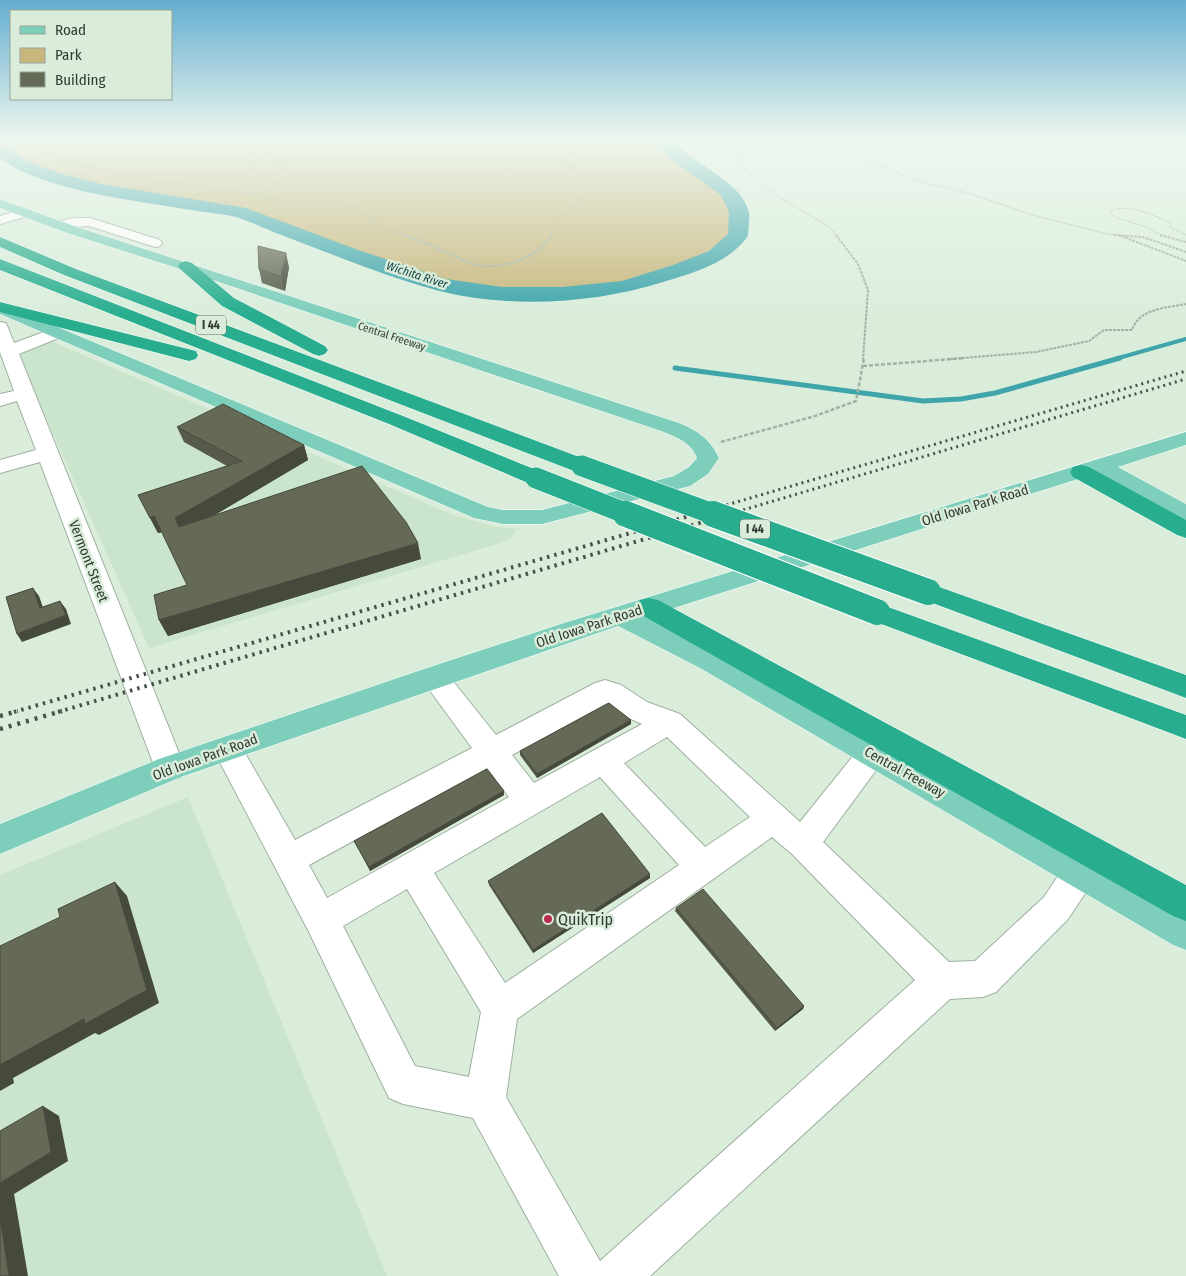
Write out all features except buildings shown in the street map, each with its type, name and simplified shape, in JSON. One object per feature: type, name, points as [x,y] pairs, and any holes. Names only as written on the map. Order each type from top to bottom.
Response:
[{"type":"highway","name":"I 44","points":[[0,242],[112,288],[582,466],[1186,687]]},
{"type":"highway","name":"I 44","points":[[0,264],[877,612],[1186,727]]},
{"type":"highway","points":[[186,266],[228,302],[425,405]]},
{"type":"highway","points":[[0,308],[316,389]]},
{"type":"highway","points":[[1090,469],[1186,530]]},
{"type":"highway","points":[[1085,862],[1186,904]]},
{"type":"main road","name":"Central Freeway","points":[[0,203],[60,226],[661,424],[694,438],[705,448]]},
{"type":"main road","points":[[0,308],[482,513],[503,517],[542,517],[682,481],[703,466],[708,458],[705,448]]},
{"type":"main road","name":"Old Iowa Park Road","points":[[0,839],[170,768],[434,677],[636,611],[1186,438]]},
{"type":"main road","points":[[1090,469],[1186,514]]},
{"type":"main road","name":"Central Freeway","points":[[636,611],[710,661],[879,746],[1085,862],[1186,932]]},
{"type":"street","points":[[0,220],[23,213]]},
{"type":"street","points":[[60,226],[70,223],[90,222],[155,243],[136,250]]},
{"type":"street","name":"Vermont Street","points":[[0,328],[5,349],[170,768]]},
{"type":"street","points":[[5,349],[55,333]]},
{"type":"street","points":[[0,400],[24,394]]},
{"type":"street","points":[[0,466],[47,453]]},
{"type":"street","points":[[434,677],[530,801]]},
{"type":"street","points":[[288,860],[605,691],[619,695],[630,706],[648,715],[670,722],[773,820],[803,844],[942,981]]},
{"type":"street","points":[[321,920],[670,722]]},
{"type":"street","points":[[803,844],[879,746]]},
{"type":"street","points":[[228,749],[321,920],[403,1084],[485,1100]]},
{"type":"street","points":[[603,760],[702,868]]},
{"type":"street","points":[[500,1009],[773,820]]},
{"type":"street","points":[[618,1276],[942,981],[983,979],[1056,908],[1085,862]]},
{"type":"street","points":[[412,868],[500,1009],[485,1100],[584,1276]]},
{"type":"path","points":[[268,198],[283,202],[338,204],[357,208],[389,230],[418,239],[472,264],[503,265],[523,260],[547,241],[557,222],[583,198]]},
{"type":"path","points":[[705,448],[815,416],[856,401],[863,366],[868,290],[858,264],[845,245],[828,226],[780,198]]},
{"type":"path","points":[[981,198],[1029,214],[1107,234],[1143,236],[1186,252]]},
{"type":"path","points":[[1186,235],[1170,227],[1171,223],[1136,209],[1125,207],[1111,210],[1111,214],[1114,217],[1146,227],[1164,237],[1186,242]]},
{"type":"path","points":[[1119,235],[1186,261]]},
{"type":"path","points":[[863,366],[1036,352],[1090,341],[1104,330],[1132,330],[1132,324],[1139,316],[1186,304]]},
{"type":"shaded area","points":[[51,341],[453,515],[493,526],[517,529],[512,537],[504,542],[149,648],[17,353]]},
{"type":"shaded area","points":[[188,797],[387,1276],[0,1276],[0,875]]},
{"type":"green space","points":[[153,198],[732,198],[739,212],[738,236],[716,255],[680,270],[624,287],[562,294],[502,294],[442,285],[351,254],[239,212]]},
{"type":"waterway","name":"Wichita River","points":[[153,198],[239,212],[351,254],[442,285],[502,294],[562,294],[624,287],[681,270],[716,255],[738,236],[739,212],[732,198]]},
{"type":"waterway","points":[[1115,359],[1186,339]]},
{"type":"waterway","points":[[675,368],[923,401],[961,399],[995,393],[1120,358]]},
{"type":"railway","points":[[692,515],[1186,371]]},
{"type":"railway","points":[[726,515],[1186,379]]},
{"type":"railway","points":[[14,712],[696,514]]},
{"type":"railway","points":[[58,712],[730,514]]},
{"type":"railway","points":[[0,716],[18,711]]},
{"type":"railway","points":[[0,729],[62,711]]},
{"type":"place","name":"QuikTrip","points":[[548,919]]}]
